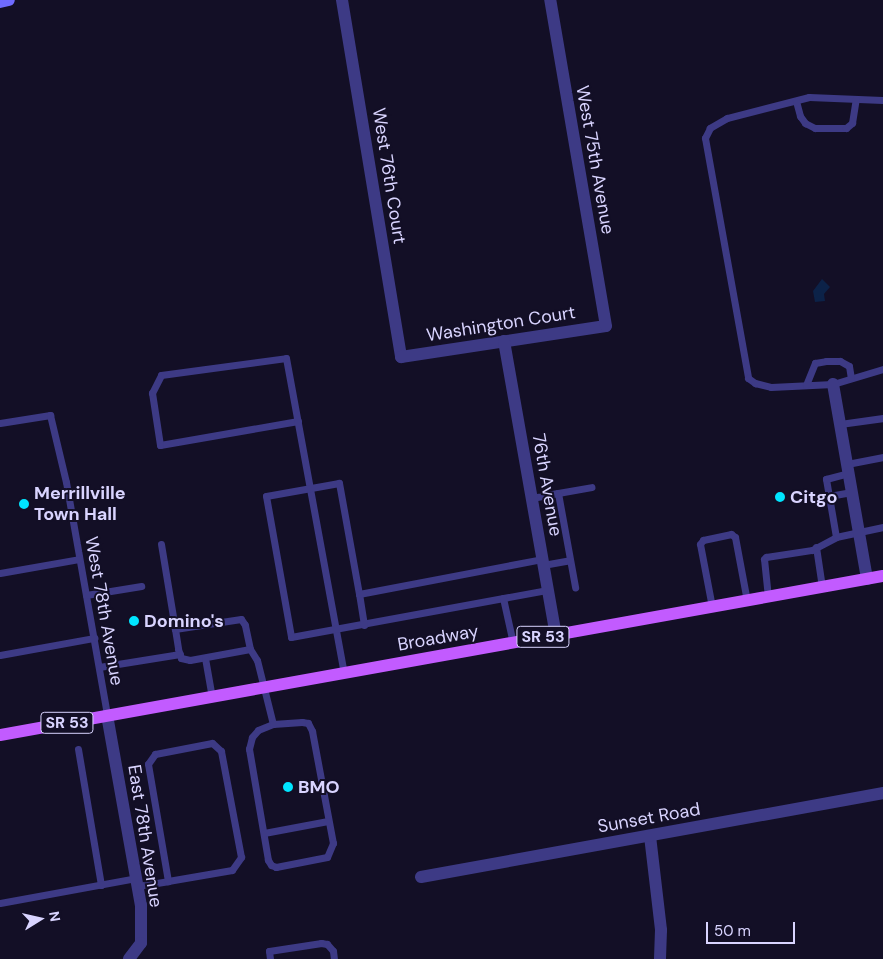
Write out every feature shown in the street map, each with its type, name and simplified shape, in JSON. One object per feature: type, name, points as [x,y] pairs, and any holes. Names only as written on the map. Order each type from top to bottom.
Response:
[{"type":"main road","name":"Broadway","points":[[0,735],[883,576]]},
{"type":"street","points":[[0,2],[9,0]]},
{"type":"street","name":"West 76th Court","points":[[342,0],[401,357]]},
{"type":"street","name":"West 75th Avenue","points":[[550,0],[606,326]]},
{"type":"street","name":"Washington Court","points":[[401,357],[606,326]]},
{"type":"street","name":"76th Avenue","points":[[504,341],[556,635]]},
{"type":"street","points":[[833,384],[867,579]]},
{"type":"street","name":"East 78th Avenue","points":[[107,715],[141,905],[141,944],[130,959]]},
{"type":"street","name":"Sunset Road","points":[[421,876],[883,793]]},
{"type":"street","points":[[650,836],[661,930],[660,959]]},
{"type":"lane","points":[[883,100],[809,98],[727,118],[710,128],[705,138],[748,378],[755,383],[772,387],[833,384],[883,369]]},
{"type":"lane","points":[[796,101],[800,116],[805,123],[815,128],[846,128],[852,124],[856,99]]},
{"type":"lane","points":[[298,421],[160,445],[152,393],[161,375],[286,358],[298,421],[344,673]]},
{"type":"lane","points":[[806,385],[816,363],[826,361],[840,361],[849,366],[851,378]]},
{"type":"lane","name":"West 78th Avenue","points":[[0,423],[50,415],[66,482],[107,715]]},
{"type":"lane","points":[[840,424],[883,418]]},
{"type":"lane","points":[[836,537],[827,477],[883,457]]},
{"type":"lane","points":[[364,625],[339,483],[266,496],[291,637],[364,625],[548,590]]},
{"type":"lane","points":[[532,498],[592,487]]},
{"type":"lane","points":[[829,496],[852,492]]},
{"type":"lane","points":[[558,493],[576,587]]},
{"type":"lane","points":[[768,597],[764,559],[816,547],[836,537],[883,527]]},
{"type":"lane","points":[[712,607],[700,544],[703,540],[731,534],[735,537],[747,601]]},
{"type":"lane","points":[[161,544],[175,629],[180,654],[184,660],[250,649]]},
{"type":"lane","points":[[816,547],[822,587]]},
{"type":"lane","points":[[0,573],[80,559]]},
{"type":"lane","points":[[358,594],[543,562],[570,560]]},
{"type":"lane","points":[[86,594],[141,586]]},
{"type":"lane","points":[[503,598],[512,643]]},
{"type":"lane","points":[[175,629],[241,619],[246,625],[250,649],[257,660],[273,724]]},
{"type":"lane","points":[[0,655],[94,638]]},
{"type":"lane","points":[[99,667],[180,654]]},
{"type":"lane","points":[[205,658],[212,697]]},
{"type":"lane","points":[[308,723],[312,731],[328,821],[333,843],[327,857],[276,867],[271,865],[268,860],[249,750],[252,737],[258,730],[273,724],[308,723]]},
{"type":"lane","points":[[0,903],[101,885],[168,881],[232,870],[241,857],[221,751],[212,743],[155,754],[148,764],[168,881]]},
{"type":"lane","points":[[78,750],[101,885]]},
{"type":"lane","points":[[264,833],[328,821]]},
{"type":"lane","points":[[269,955],[321,943],[327,944],[333,951],[334,959]]},
{"type":"water","points":[[822,279],[830,287],[824,294],[825,301],[815,302],[813,291]]},
{"type":"place","name":"Citgo","points":[[780,497]]},
{"type":"place","name":"Merrillville Town Hall","points":[[24,504]]},
{"type":"place","name":"Domino's","points":[[134,621]]},
{"type":"place","name":"BMO","points":[[288,787]]}]
